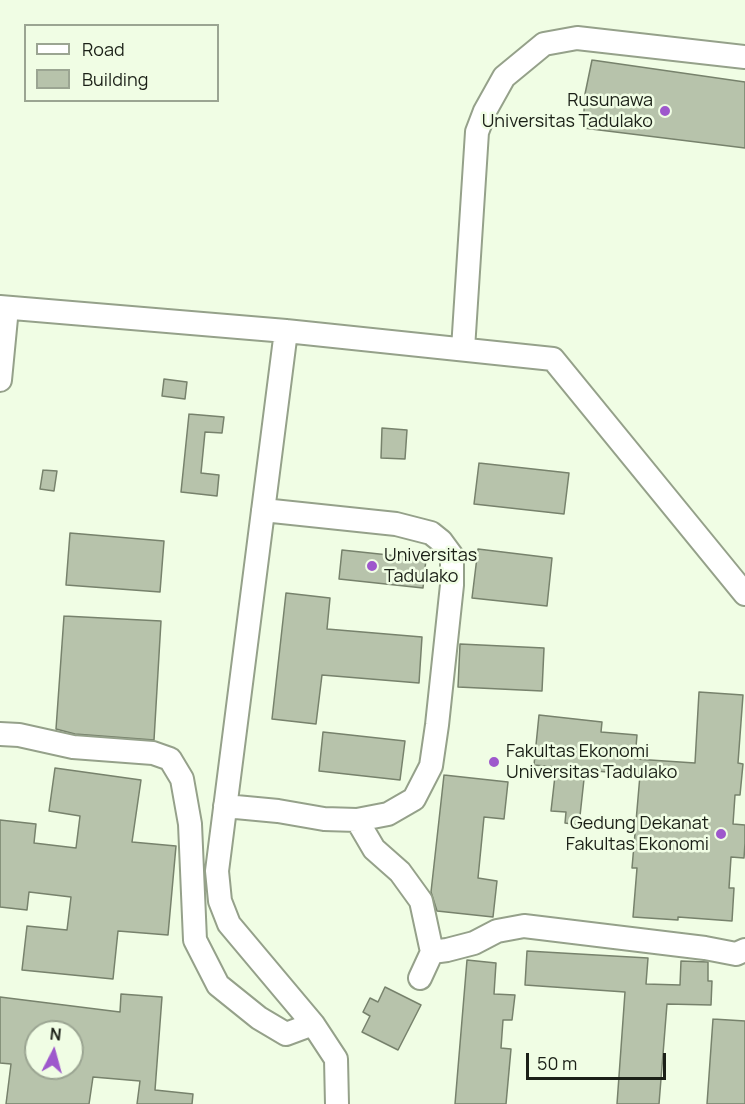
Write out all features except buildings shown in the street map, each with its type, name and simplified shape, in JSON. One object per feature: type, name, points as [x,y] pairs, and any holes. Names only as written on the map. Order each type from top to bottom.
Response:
[{"type":"lane","points":[[463,349],[477,132],[485,111],[504,77],[544,44],[577,38],[745,57]]},
{"type":"lane","points":[[0,380],[4,307],[286,331],[553,359],[745,594]]},
{"type":"lane","points":[[286,331],[217,871],[220,901],[229,924],[313,1024],[336,1059],[337,1104]]},
{"type":"lane","points":[[225,806],[278,811],[324,819],[357,820],[388,814],[414,799],[431,766],[452,585],[452,556],[441,541],[430,533],[396,524],[263,510]]},
{"type":"lane","points":[[0,734],[20,735],[73,747],[153,753],[170,759],[182,779],[190,824],[195,940],[218,986],[259,1018],[286,1034],[313,1024]]},
{"type":"lane","points":[[357,820],[374,849],[400,872],[421,901],[432,952],[420,978]]},
{"type":"lane","points":[[432,952],[474,943],[497,931],[524,926],[705,948],[736,954],[745,950]]},
{"type":"place","name":"Rusunawa Universitas Tadulako","points":[[665,111]]},
{"type":"place","name":"Universitas Tadulako","points":[[372,566]]},
{"type":"place","name":"Fakultas Ekonomi Universitas Tadulako","points":[[494,762]]},
{"type":"place","name":"Gedung Dekanat Fakultas Ekonomi","points":[[721,834]]}]
